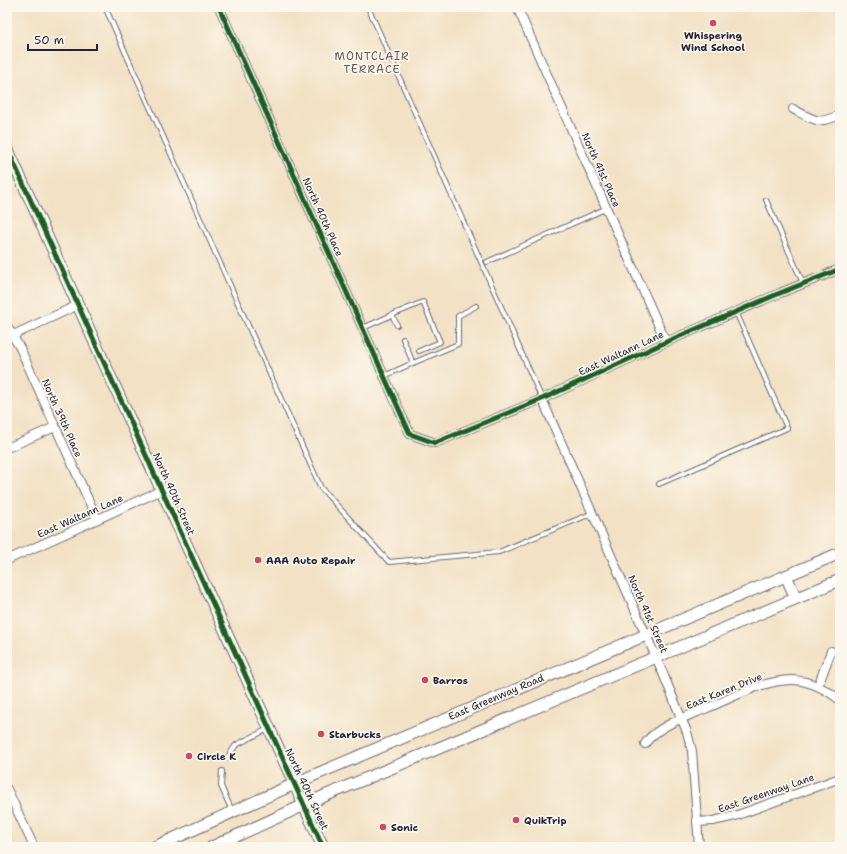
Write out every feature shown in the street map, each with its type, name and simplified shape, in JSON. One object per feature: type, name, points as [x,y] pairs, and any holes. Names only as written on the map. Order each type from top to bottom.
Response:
[{"type":"main road","name":"North 40th Street","points":[[7,148],[323,847]]},
{"type":"main road","name":"East Greenway Road","points":[[155,847],[294,784],[840,553]]},
{"type":"main road","points":[[786,576],[796,598]]},
{"type":"main road","points":[[212,847],[304,805],[840,580]]},
{"type":"street","name":"North 40th Place","points":[[219,7],[410,434]]},
{"type":"street","name":"North 41st Place","points":[[517,7],[666,342]]},
{"type":"street","points":[[793,109],[813,119],[822,121],[840,115]]},
{"type":"street","name":"East Waltann Lane","points":[[410,434],[435,443],[542,399],[666,342],[840,269]]},
{"type":"street","points":[[10,336],[78,305]]},
{"type":"street","name":"North 39th Place","points":[[7,326],[10,336],[20,348],[98,519]]},
{"type":"street","name":"North 41st Street","points":[[542,399],[646,634],[687,732],[692,751],[699,847]]},
{"type":"street","points":[[7,448],[55,427]]},
{"type":"street","name":"East Waltann Lane","points":[[7,560],[162,490]]},
{"type":"street","points":[[831,651],[818,686],[840,700]]},
{"type":"street","name":"East Karen Drive","points":[[645,744],[653,735],[682,719],[758,687],[776,682],[792,680],[818,686]]},
{"type":"street","name":"East Greenway Lane","points":[[697,822],[713,821],[735,816],[840,778]]},
{"type":"street","points":[[7,789],[34,847]]},
{"type":"lane","points":[[105,7],[321,488],[389,562],[499,552],[593,513]]},
{"type":"lane","points":[[368,7],[542,399]]},
{"type":"lane","points":[[766,200],[803,284]]},
{"type":"lane","points":[[487,262],[607,208]]},
{"type":"lane","points":[[362,328],[422,302],[440,342],[419,351]]},
{"type":"lane","points":[[384,376],[458,344],[458,316],[476,306]]},
{"type":"lane","points":[[659,484],[787,428],[736,312]]},
{"type":"lane","points":[[392,315],[397,325]]},
{"type":"lane","points":[[404,339],[413,363]]},
{"type":"lane","points":[[227,758],[236,745],[269,728]]},
{"type":"lane","points":[[222,771],[221,786],[232,812]]},
{"type":"cycle path","points":[[219,7],[410,434],[435,443],[542,399],[666,342],[840,269]]},
{"type":"cycle path","points":[[7,148],[323,847]]},
{"type":"place","name":"Whispering Wind School","points":[[713,23]]},
{"type":"place","name":"AAA Auto Repair","points":[[258,560]]},
{"type":"place","name":"Barros","points":[[425,680]]},
{"type":"place","name":"Starbucks","points":[[321,734]]},
{"type":"place","name":"Circle K","points":[[189,756]]},
{"type":"place","name":"QuikTrip","points":[[516,820]]},
{"type":"place","name":"Sonic","points":[[383,827]]},
{"type":"district","name":"MONTCLAIR TERRACE","points":[[372,62]]}]
